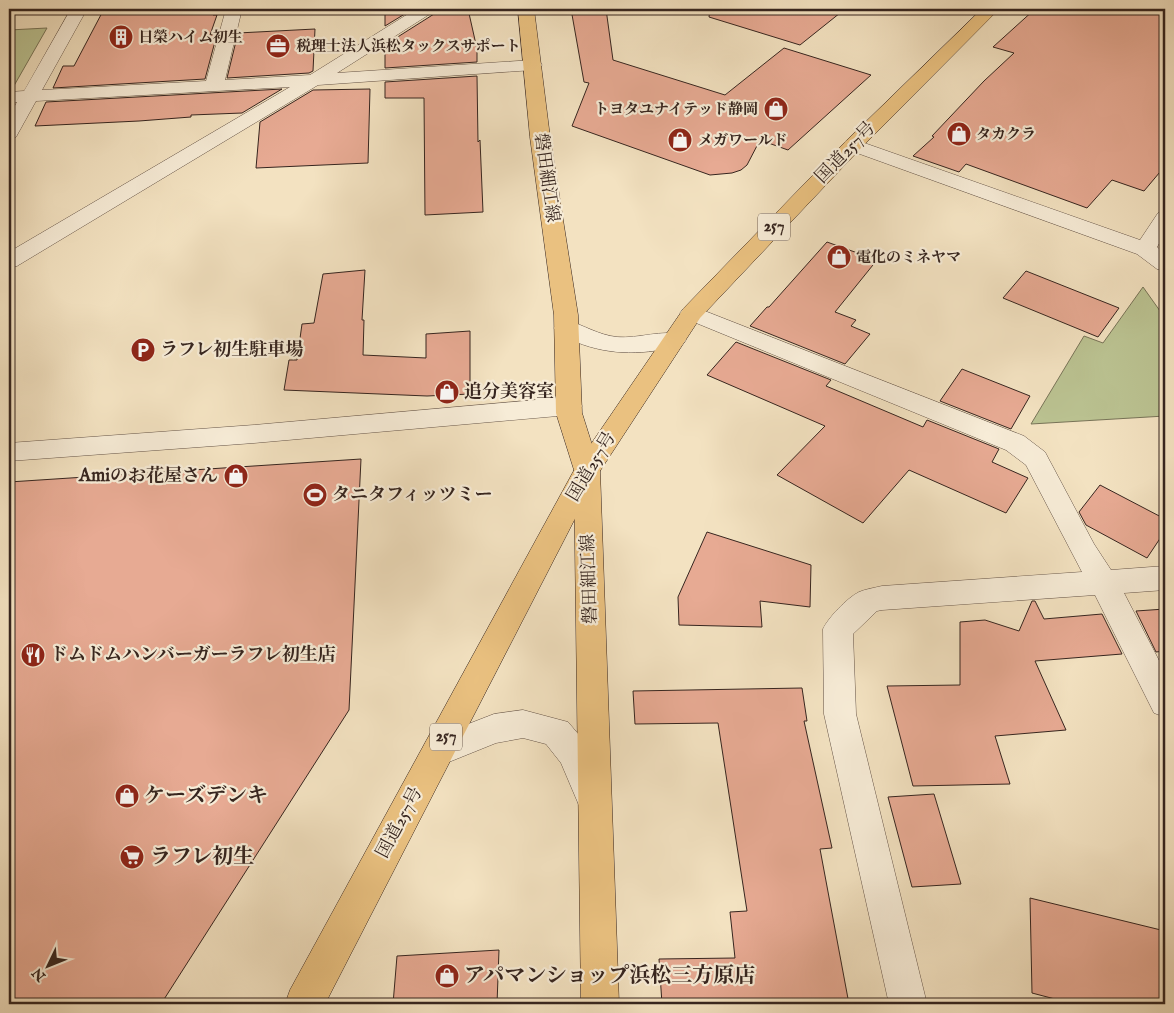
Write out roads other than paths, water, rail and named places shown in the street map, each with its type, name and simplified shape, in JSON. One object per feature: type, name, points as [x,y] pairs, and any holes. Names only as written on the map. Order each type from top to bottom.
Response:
[{"type":"main road","name":"磐田細江線","points":[[526,9],[534,65],[540,136],[566,315],[569,413],[587,470],[600,1004]]},
{"type":"main road","name":"国道257号","points":[[304,1004],[587,470],[692,313],[853,145],[991,9]]},
{"type":"street","points":[[9,133],[78,9]]},
{"type":"street","points":[[214,86],[234,9]]},
{"type":"street","points":[[9,261],[314,80],[427,9]]},
{"type":"street","points":[[9,97],[314,80],[534,65]]},
{"type":"street","points":[[853,145],[1145,249],[1165,264]]},
{"type":"street","points":[[1145,249],[1165,217]]},
{"type":"street","points":[[692,313],[1015,443],[1030,452],[1036,459],[1084,552],[1104,583],[1165,703]]},
{"type":"street","points":[[566,328],[602,344],[624,346],[674,340]]},
{"type":"street","points":[[9,452],[254,434],[569,406]]},
{"type":"street","points":[[908,1004],[842,726],[836,647],[838,629],[868,601],[875,599],[1165,578]]},
{"type":"street","points":[[439,751],[494,729],[504,727],[523,724],[556,732],[573,753],[596,805]]},
{"type":"place","name":"日榮ハイム初生","points":[[121,37]]},
{"type":"place","name":"税理士法人浜松タックスサポート","points":[[278,46]]},
{"type":"place","name":"トヨタユナイテッド静岡","points":[[776,109]]},
{"type":"place","name":"タカクラ","points":[[959,134]]},
{"type":"place","name":"メガワールド","points":[[680,140]]},
{"type":"place","name":"電化のミネヤマ","points":[[839,257]]},
{"type":"place","name":"ラフレ初生駐車場","points":[[143,350]]},
{"type":"place","name":"追分美容室","points":[[447,392]]},
{"type":"place","name":"Amiのお花屋さん","points":[[236,476]]},
{"type":"place","name":"タニタフィッツミー","points":[[315,495]]},
{"type":"place","name":"ドムドムハンバーガーラフレ初生店","points":[[33,655]]},
{"type":"place","name":"ケーズデンキ","points":[[127,796]]},
{"type":"place","name":"ラフレ初生","points":[[132,857]]},
{"type":"place","name":"アパマンショップ浜松三方原店","points":[[447,976]]}]
